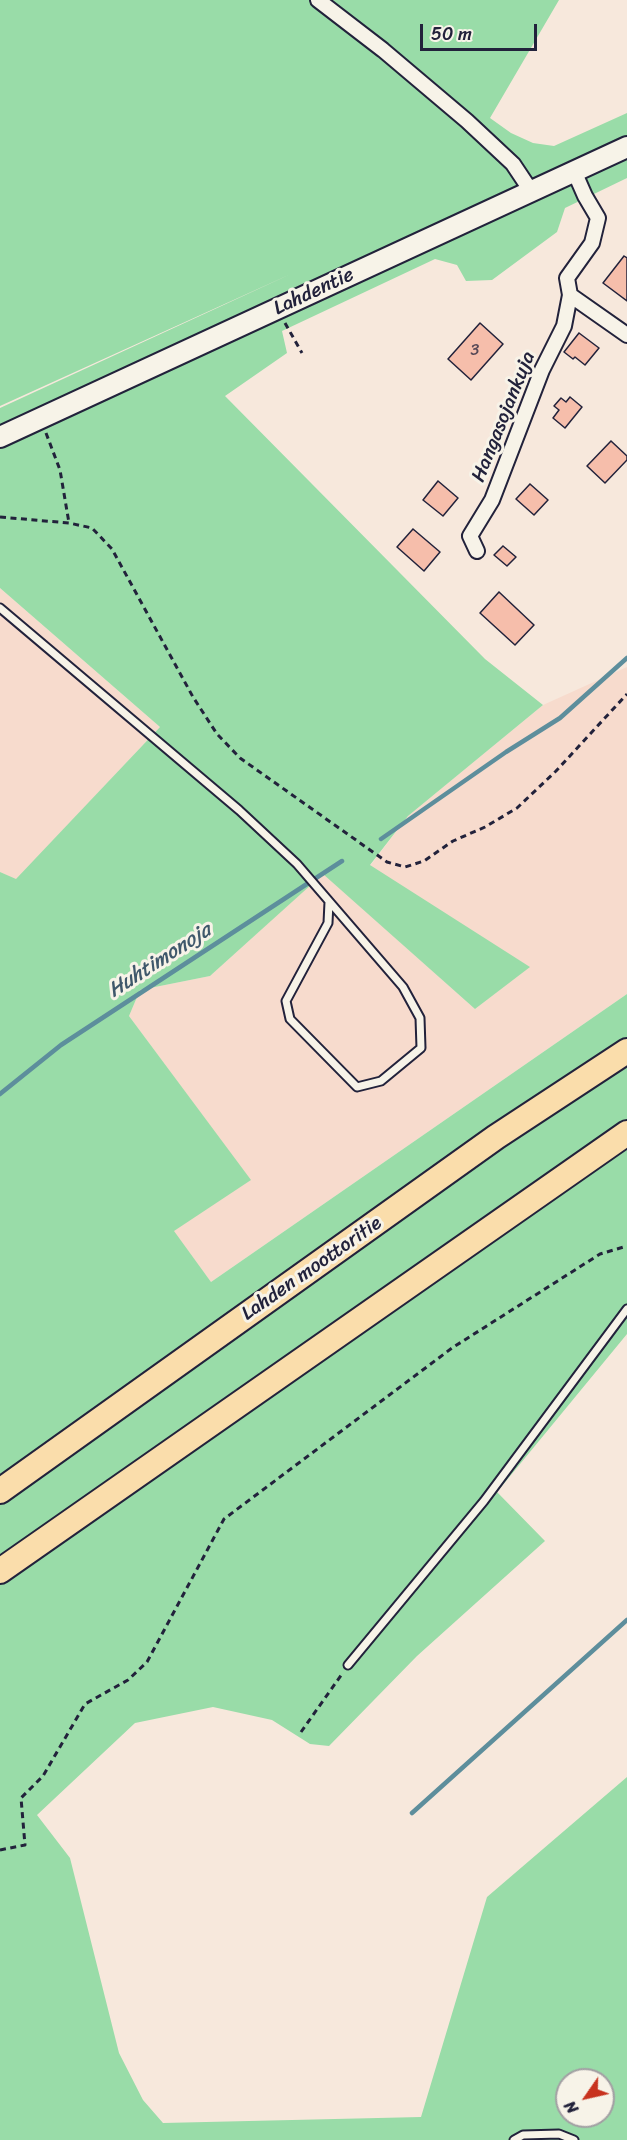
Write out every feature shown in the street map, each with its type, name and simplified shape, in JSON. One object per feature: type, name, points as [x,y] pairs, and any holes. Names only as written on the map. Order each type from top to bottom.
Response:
[{"type":"highway","name":"Lahden moottoritie","points":[[0,1491],[496,1137],[627,1051]]},
{"type":"highway","points":[[0,1570],[627,1133]]},
{"type":"main road","name":"Lahdentie","points":[[0,436],[627,147]]},
{"type":"street","points":[[318,0],[383,50],[467,121],[513,164],[531,191]]},
{"type":"street","points":[[574,171],[598,218],[592,243],[567,278],[570,295],[627,335]]},
{"type":"street","name":"Hangasojankuja","points":[[477,551],[470,536],[492,500],[542,370],[564,326],[570,295]]},
{"type":"lane","points":[[0,608],[239,810],[304,873],[403,987],[420,1018],[421,1048],[381,1081],[357,1087],[290,1019],[286,1001],[328,922],[329,902]]},
{"type":"lane","points":[[348,1665],[484,1501],[627,1309]]},
{"type":"lane","points":[[514,2140],[524,2135],[559,2134],[574,2140]]},
{"type":"path","points":[[278,308],[302,353]]},
{"type":"path","points":[[40,418],[60,470],[69,524]]},
{"type":"path","points":[[0,517],[92,528],[112,549],[217,734],[240,758],[387,862],[405,867],[424,861],[453,842],[517,808],[556,771],[627,694]]},
{"type":"path","points":[[0,1850],[25,1845],[21,1798],[43,1776],[85,1704],[128,1680],[147,1662],[224,1519],[452,1348],[600,1254],[627,1246]]},
{"type":"path","points":[[301,1732],[348,1665]]},
{"type":"shaded area","points":[[0,588],[160,727],[16,880],[0,872]]},
{"type":"shaded area","points":[[627,667],[627,994],[211,1282],[173,1231],[250,1180],[129,1016],[140,990],[210,976],[323,873],[475,1009],[529,967],[370,866],[408,816],[543,705]]},
{"type":"green space","points":[[0,0],[559,0],[490,118],[511,133],[533,143],[554,146],[627,113],[627,178],[565,208],[557,232],[492,280],[466,281],[457,265],[435,259],[282,331],[287,353],[225,396],[485,659],[543,705],[408,816],[370,865],[530,967],[475,1009],[323,874],[210,976],[140,990],[129,1016],[251,1180],[174,1231],[211,1282],[627,994],[627,1334],[497,1492],[545,1541],[417,1656],[329,1746],[310,1744],[272,1720],[213,1707],[135,1723],[37,1815],[70,1858],[119,2053],[143,2100],[163,2123],[421,2117],[487,1897],[627,1777],[627,2140],[0,2140],[0,872],[16,879],[160,727],[0,588],[0,408],[293,273],[0,406]]},
{"type":"building","points":[[624,256],[627,258],[627,301],[603,283]]},
{"type":"building","points":[[480,323],[503,344],[471,380],[448,359]]},
{"type":"building","points":[[579,333],[599,348],[585,365],[564,352]]},
{"type":"building","points":[[570,397],[582,407],[565,428],[553,418],[559,410],[554,406],[561,398],[566,402]]},
{"type":"building","points":[[611,441],[627,456],[627,460],[605,483],[587,466]]},
{"type":"building","points":[[438,481],[458,498],[443,516],[423,500]]},
{"type":"building","points":[[530,484],[548,500],[534,515],[516,499]]},
{"type":"building","points":[[413,529],[440,552],[424,571],[397,547]]},
{"type":"building","points":[[503,546],[516,557],[507,566],[494,555]]},
{"type":"building","points":[[499,592],[534,625],[515,645],[480,613]]},
{"type":"waterway","name":"Huhtimonoja","points":[[381,839],[506,752],[560,718],[627,658]]},
{"type":"waterway","name":"Huhtimonoja","points":[[0,1094],[61,1045],[342,861]]},
{"type":"waterway","points":[[412,1813],[627,1620]]}]
